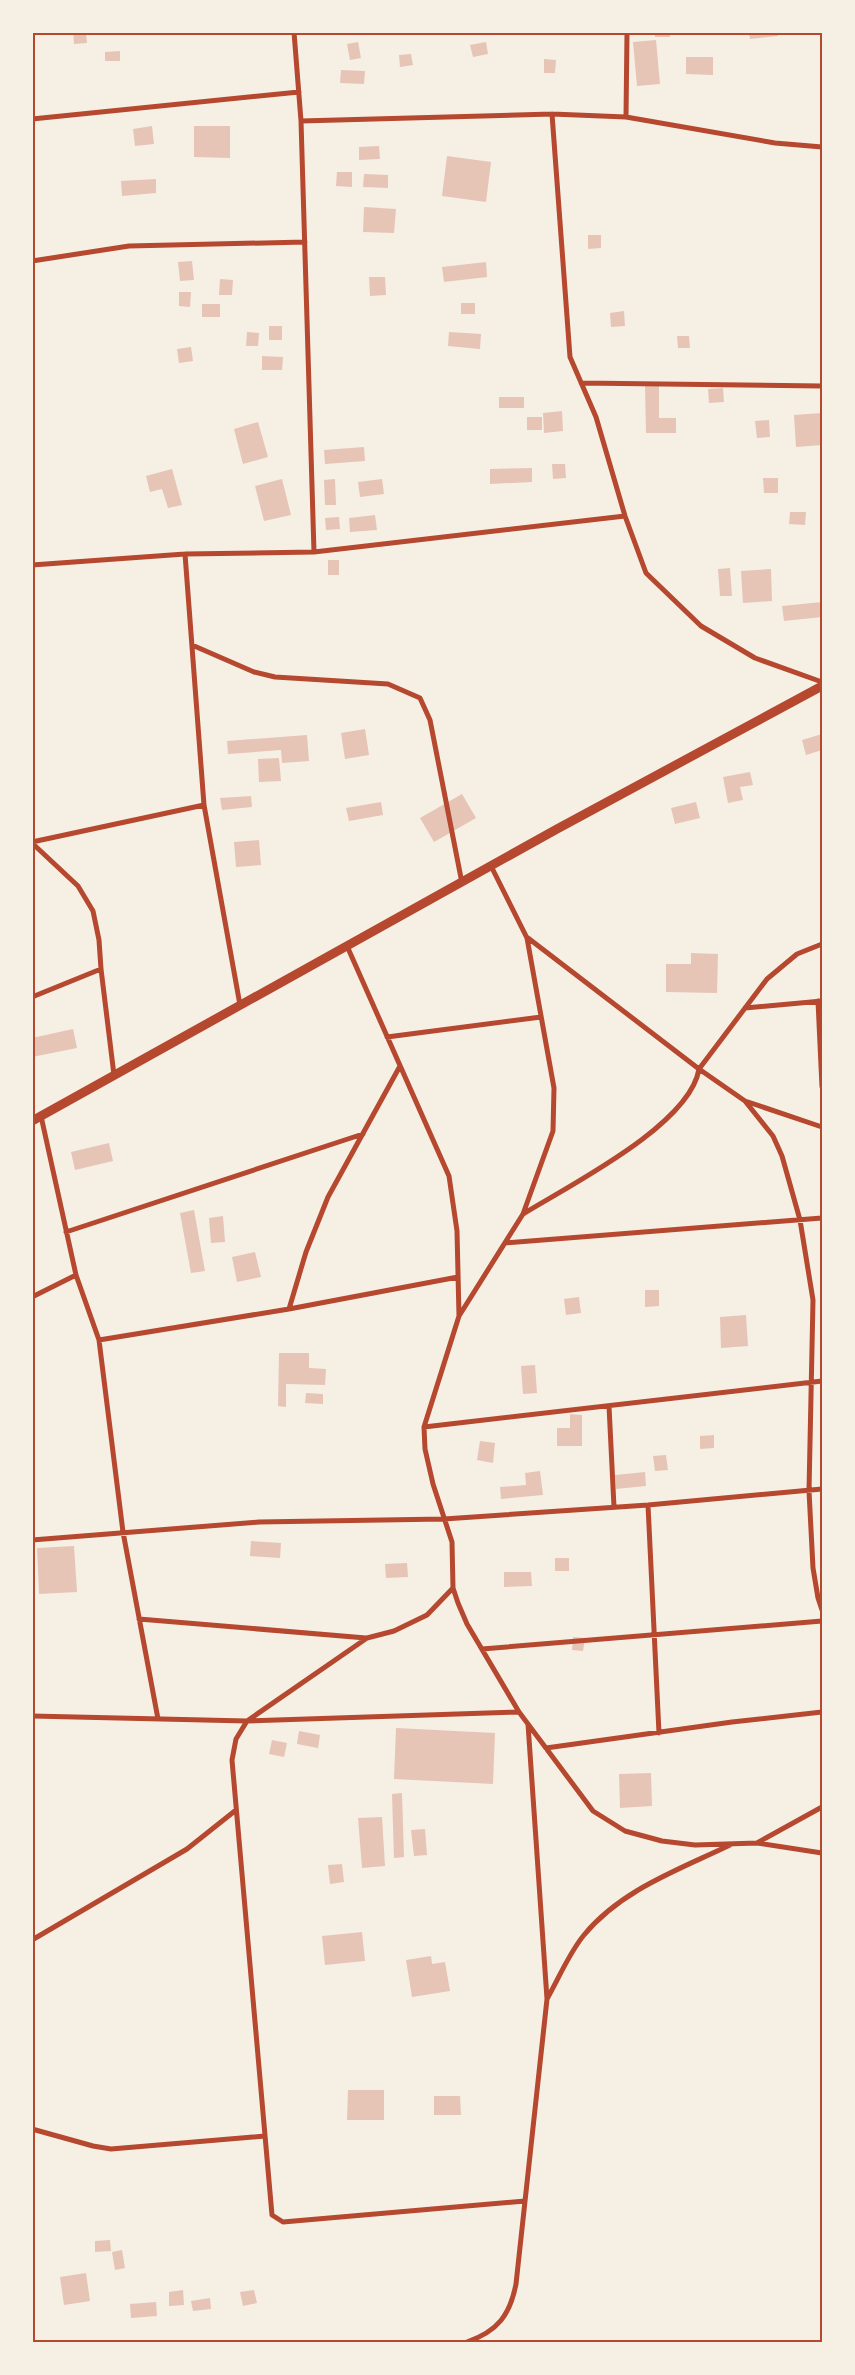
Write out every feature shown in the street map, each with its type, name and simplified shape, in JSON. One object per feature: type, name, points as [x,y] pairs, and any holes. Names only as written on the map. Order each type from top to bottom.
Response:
[{"type":"street","points":[[294,32],[301,121],[314,552]]},
{"type":"street","points":[[626,117],[627,32]]},
{"type":"street","points":[[32,119],[299,92]]},
{"type":"street","points":[[301,121],[552,114],[626,117],[775,143],[822,147]]},
{"type":"street","points":[[552,114],[570,357],[596,417],[625,516],[646,573],[701,626],[755,658],[822,682]]},
{"type":"street","points":[[32,261],[129,246],[305,242]]},
{"type":"street","points":[[581,383],[822,386]]},
{"type":"street","points":[[32,565],[185,554],[314,552],[625,516]]},
{"type":"street","points":[[185,554],[204,805],[240,1005]]},
{"type":"street","points":[[192,645],[254,672],[268,675],[388,684],[420,698],[430,720],[462,883]]},
{"type":"street","points":[[158,1719],[123,1532],[99,1340],[76,1275],[36,1119],[491,866],[822,686]]},
{"type":"street","points":[[32,843],[204,805]]},
{"type":"street","points":[[32,843],[78,886],[93,911],[99,940],[114,1076]]},
{"type":"street","points":[[491,866],[527,938],[554,1088],[554,1130],[523,1214],[459,1316],[424,1427],[425,1449],[452,1542],[453,1588],[467,1624],[519,1712],[593,1811],[626,1831],[662,1841],[695,1845],[757,1842],[822,1853]]},
{"type":"street","points":[[527,938],[699,1069],[745,1101],[822,1127]]},
{"type":"street","points":[[523,1214],[650,1134],[691,1092],[697,1082],[699,1069],[767,979],[797,954],[822,944]]},
{"type":"street","points":[[347,946],[449,1176],[458,1231],[459,1316]]},
{"type":"street","points":[[32,997],[101,969]]},
{"type":"street","points":[[745,1008],[820,1001],[822,1087]]},
{"type":"street","points":[[387,1036],[541,1017]]},
{"type":"street","points":[[289,1309],[306,1252],[328,1197],[400,1066]]},
{"type":"street","points":[[745,1101],[773,1136],[782,1156],[800,1220],[812,1300],[813,1382],[809,1491],[812,1568],[822,1610]]},
{"type":"street","points":[[66,1232],[363,1134]]},
{"type":"street","points":[[505,1243],[822,1218]]},
{"type":"street","points":[[32,1297],[76,1275]]},
{"type":"street","points":[[99,1340],[289,1309],[458,1277]]},
{"type":"street","points":[[424,1427],[822,1381]]},
{"type":"street","points":[[609,1406],[614,1507]]},
{"type":"street","points":[[32,1540],[259,1522],[444,1519],[648,1505],[822,1490]]},
{"type":"street","points":[[648,1505],[656,1635],[659,1733]]},
{"type":"street","points":[[139,1619],[367,1638],[394,1631],[427,1616],[453,1588]]},
{"type":"street","points":[[482,1649],[822,1621]]},
{"type":"street","points":[[367,1638],[247,1720],[236,1739],[232,1760],[272,2215],[283,2222],[525,2201]]},
{"type":"street","points":[[32,1716],[247,1720],[519,1712]]},
{"type":"street","points":[[546,1748],[732,1722],[822,1712]]},
{"type":"street","points":[[467,2342],[504,2320],[512,2304],[516,2284],[547,1999],[528,1724]]},
{"type":"street","points":[[757,1842],[822,1807]]},
{"type":"street","points":[[32,1940],[187,1849],[236,1810]]},
{"type":"street","points":[[547,1999],[582,1936],[604,1913],[626,1895],[732,1844]]},
{"type":"street","points":[[32,2129],[93,2146],[111,2149],[265,2136]]},
{"type":"building","points":[[73,32],[86,32],[87,43],[74,44]]},
{"type":"building","points":[[655,32],[670,32],[670,37],[655,37]]},
{"type":"building","points":[[749,32],[777,32],[778,36],[750,39]]},
{"type":"building","points":[[656,40],[660,84],[637,86],[633,42]]},
{"type":"building","points":[[358,42],[361,58],[350,60],[347,44]]},
{"type":"building","points":[[486,42],[488,54],[473,57],[470,45]]},
{"type":"building","points":[[120,51],[120,61],[105,61],[105,52]]},
{"type":"building","points":[[411,54],[413,65],[400,67],[399,55]]},
{"type":"building","points":[[686,57],[713,57],[713,75],[686,74]]},
{"type":"building","points":[[544,59],[556,60],[555,73],[544,73]]},
{"type":"building","points":[[341,70],[365,71],[364,84],[340,83]]},
{"type":"building","points":[[152,126],[154,144],[135,146],[133,129]]},
{"type":"building","points":[[194,126],[230,126],[230,158],[194,157]]},
{"type":"building","points":[[379,146],[380,159],[359,160],[359,147]]},
{"type":"building","points":[[447,156],[491,162],[486,202],[442,196]]},
{"type":"building","points":[[337,172],[352,172],[352,187],[336,186]]},
{"type":"building","points":[[364,174],[388,175],[388,188],[363,187]]},
{"type":"building","points":[[156,179],[156,193],[122,196],[121,181]]},
{"type":"building","points":[[364,207],[396,209],[394,233],[363,232]]},
{"type":"building","points":[[588,235],[601,235],[601,248],[588,249]]},
{"type":"building","points":[[192,261],[194,280],[180,281],[178,262]]},
{"type":"building","points":[[486,262],[487,277],[444,282],[442,267]]},
{"type":"building","points":[[369,277],[385,277],[386,295],[370,296]]},
{"type":"building","points":[[220,279],[233,280],[232,295],[219,295]]},
{"type":"building","points":[[179,292],[191,292],[190,307],[179,306]]},
{"type":"building","points":[[461,303],[475,303],[475,314],[461,314]]},
{"type":"building","points":[[202,304],[220,304],[220,317],[202,317]]},
{"type":"building","points":[[624,311],[625,326],[611,327],[610,313]]},
{"type":"building","points":[[269,326],[282,326],[282,340],[269,340]]},
{"type":"building","points":[[247,332],[259,333],[258,346],[246,346]]},
{"type":"building","points":[[449,332],[481,334],[480,349],[448,346]]},
{"type":"building","points":[[677,336],[689,336],[690,348],[678,348]]},
{"type":"building","points":[[191,347],[193,361],[179,363],[177,349]]},
{"type":"building","points":[[262,356],[283,357],[282,370],[262,370]]},
{"type":"building","points":[[645,385],[659,385],[659,418],[676,418],[676,433],[646,433]]},
{"type":"building","points":[[723,388],[724,402],[709,403],[708,389]]},
{"type":"building","points":[[499,397],[524,397],[524,408],[499,408]]},
{"type":"building","points":[[562,411],[563,431],[544,433],[543,413]]},
{"type":"building","points":[[822,413],[822,445],[796,447],[794,415]]},
{"type":"building","points":[[527,417],[542,417],[542,430],[527,430]]},
{"type":"building","points":[[769,420],[770,437],[757,438],[755,421]]},
{"type":"building","points":[[258,422],[268,457],[243,464],[234,429]]},
{"type":"building","points":[[364,447],[365,461],[325,464],[324,450]]},
{"type":"building","points":[[552,464],[565,464],[566,478],[553,479]]},
{"type":"building","points":[[532,468],[532,482],[490,484],[490,469]]},
{"type":"building","points":[[172,469],[182,505],[168,508],[162,489],[150,492],[146,476]]},
{"type":"building","points":[[763,478],[778,478],[778,493],[764,493]]},
{"type":"building","points":[[282,479],[291,515],[264,521],[255,486]]},
{"type":"building","points":[[335,479],[336,505],[325,505],[324,480]]},
{"type":"building","points":[[382,479],[384,494],[360,497],[358,482]]},
{"type":"building","points":[[790,512],[806,512],[805,525],[789,524]]},
{"type":"building","points":[[375,515],[377,530],[350,532],[349,518]]},
{"type":"building","points":[[339,517],[340,529],[326,530],[325,518]]},
{"type":"building","points":[[328,560],[339,560],[339,575],[328,575]]},
{"type":"building","points":[[730,568],[732,596],[720,596],[718,569]]},
{"type":"building","points":[[771,569],[772,601],[743,603],[741,571]]},
{"type":"building","points":[[822,602],[822,617],[784,621],[782,606]]},
{"type":"building","points":[[365,729],[369,755],[345,759],[341,733]]},
{"type":"building","points":[[822,734],[822,750],[806,755],[802,740]]},
{"type":"building","points":[[307,735],[309,761],[282,763],[281,750],[228,754],[227,741]]},
{"type":"building","points":[[279,758],[281,781],[259,782],[258,759]]},
{"type":"building","points":[[750,772],[753,785],[740,787],[743,800],[728,803],[723,777]]},
{"type":"building","points":[[462,794],[476,818],[434,842],[420,818]]},
{"type":"building","points":[[251,796],[252,807],[222,810],[220,798]]},
{"type":"building","points":[[381,802],[383,815],[349,821],[346,808]]},
{"type":"building","points":[[696,802],[700,818],[675,824],[671,808]]},
{"type":"building","points":[[259,840],[261,865],[236,867],[234,842]]},
{"type":"building","points":[[691,953],[718,954],[717,993],[666,992],[666,964],[691,964]]},
{"type":"building","points":[[73,1029],[77,1048],[32,1057],[32,1038]]},
{"type":"building","points":[[109,1143],[113,1161],[75,1170],[71,1152]]},
{"type":"building","points":[[194,1210],[205,1271],[191,1273],[180,1213]]},
{"type":"building","points":[[223,1216],[225,1242],[211,1243],[209,1218]]},
{"type":"building","points":[[255,1252],[261,1277],[237,1282],[232,1257]]},
{"type":"building","points":[[645,1290],[659,1290],[659,1306],[645,1307]]},
{"type":"building","points":[[579,1297],[581,1313],[566,1315],[564,1299]]},
{"type":"building","points":[[746,1315],[748,1346],[721,1348],[720,1317]]},
{"type":"building","points":[[279,1353],[309,1353],[309,1368],[326,1369],[325,1385],[286,1384],[286,1407],[278,1406]]},
{"type":"building","points":[[535,1365],[537,1393],[523,1394],[521,1366]]},
{"type":"building","points":[[306,1393],[323,1394],[323,1404],[305,1403]]},
{"type":"building","points":[[570,1414],[582,1415],[582,1446],[557,1446],[557,1428],[570,1428]]},
{"type":"building","points":[[714,1435],[714,1448],[700,1449],[700,1436]]},
{"type":"building","points":[[480,1441],[495,1443],[493,1463],[477,1460]]},
{"type":"building","points":[[666,1455],[668,1470],[655,1471],[653,1456]]},
{"type":"building","points":[[540,1471],[543,1495],[501,1499],[500,1487],[526,1485],[525,1473]]},
{"type":"building","points":[[645,1472],[646,1486],[616,1489],[615,1475]]},
{"type":"building","points":[[251,1541],[281,1543],[280,1558],[250,1556]]},
{"type":"building","points":[[74,1546],[77,1592],[39,1594],[37,1548]]},
{"type":"building","points":[[555,1558],[569,1558],[569,1571],[555,1571]]},
{"type":"building","points":[[407,1563],[408,1577],[386,1578],[385,1564]]},
{"type":"building","points":[[504,1572],[531,1572],[532,1586],[504,1587]]},
{"type":"building","points":[[573,1637],[585,1638],[583,1651],[572,1650]]},
{"type":"building","points":[[396,1728],[495,1733],[493,1784],[394,1779]]},
{"type":"building","points":[[299,1731],[320,1735],[318,1748],[297,1744]]},
{"type":"building","points":[[272,1740],[287,1743],[284,1757],[269,1754]]},
{"type":"building","points":[[651,1773],[652,1806],[620,1808],[619,1774]]},
{"type":"building","points":[[402,1793],[404,1857],[394,1858],[392,1794]]},
{"type":"building","points":[[382,1817],[385,1866],[362,1868],[358,1818]]},
{"type":"building","points":[[425,1829],[427,1855],[414,1856],[411,1830]]},
{"type":"building","points":[[342,1864],[344,1882],[330,1884],[328,1865]]},
{"type":"building","points":[[362,1932],[365,1961],[325,1965],[322,1936]]},
{"type":"building","points":[[431,1956],[432,1964],[445,1962],[450,1991],[412,1997],[406,1960]]},
{"type":"building","points":[[348,2090],[384,2090],[384,2120],[347,2120]]},
{"type":"building","points":[[434,2096],[460,2096],[461,2115],[434,2115]]},
{"type":"building","points":[[110,2240],[111,2251],[95,2252],[95,2241]]},
{"type":"building","points":[[122,2250],[125,2268],[115,2270],[112,2252]]},
{"type":"building","points":[[86,2273],[90,2301],[64,2305],[60,2277]]},
{"type":"building","points":[[183,2290],[184,2305],[169,2306],[169,2292]]},
{"type":"building","points":[[254,2290],[257,2303],[243,2306],[240,2292]]},
{"type":"building","points":[[210,2298],[211,2309],[193,2311],[191,2301]]},
{"type":"building","points":[[156,2302],[157,2316],[131,2318],[130,2304]]}]
